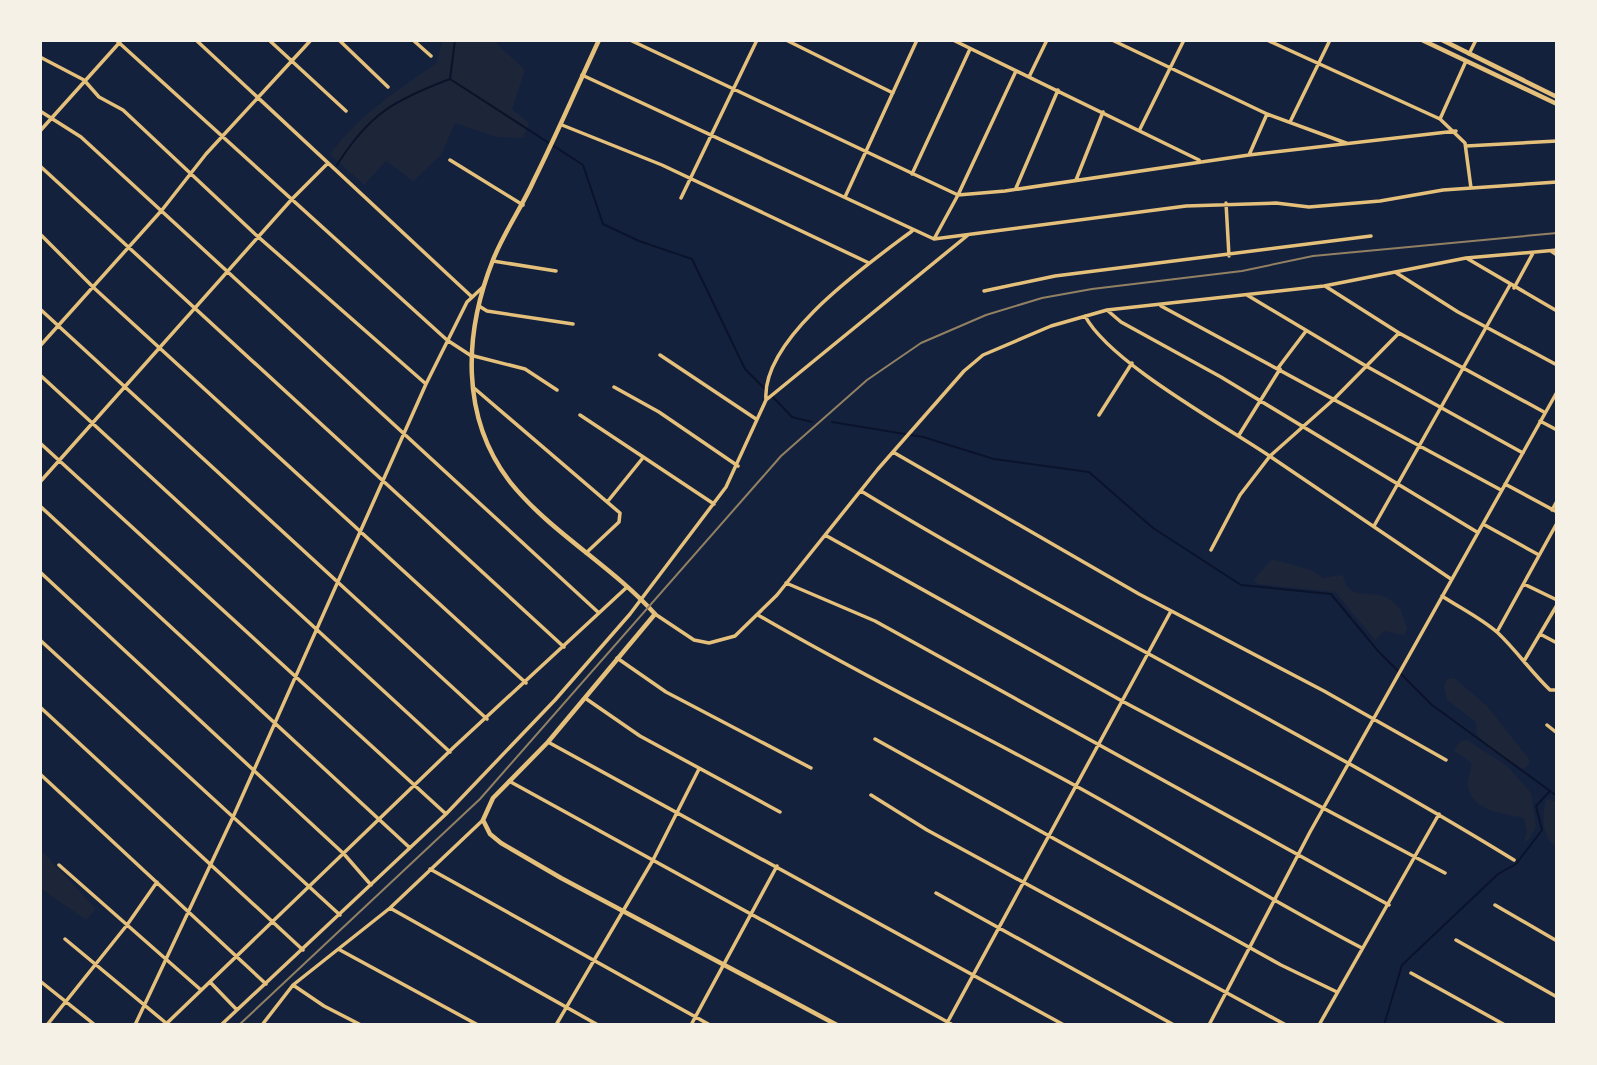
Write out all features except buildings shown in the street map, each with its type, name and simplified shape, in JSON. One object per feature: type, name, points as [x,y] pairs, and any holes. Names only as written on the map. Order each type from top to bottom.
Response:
[{"type":"street","points":[[196,40],[471,296]]},
{"type":"street","points":[[270,40],[346,111]]},
{"type":"street","points":[[40,346],[162,210],[223,136],[311,40]]},
{"type":"street","points":[[339,40],[388,87]]},
{"type":"street","points":[[413,40],[430,56]]},
{"type":"street","points":[[599,40],[562,125],[493,261],[479,306],[470,355],[472,386],[480,426],[493,455],[511,483],[585,554],[655,614],[694,640],[709,643],[735,636],[758,615],[893,452],[964,371],[983,355],[1051,326],[1107,310],[1324,286],[1466,258],[1551,251],[1557,253]]},
{"type":"street","points":[[630,40],[958,195],[1200,161],[1456,131]]},
{"type":"street","points":[[681,198],[757,40]]},
{"type":"street","points":[[786,40],[893,93]]},
{"type":"street","points":[[845,197],[917,40]]},
{"type":"street","points":[[953,40],[1140,129],[1200,161]]},
{"type":"street","points":[[1029,77],[1047,40]]},
{"type":"street","points":[[1112,40],[1267,114],[1348,143]]},
{"type":"street","points":[[1140,129],[1184,40]]},
{"type":"street","points":[[1267,40],[1440,119],[1456,131],[1466,146],[1471,188]]},
{"type":"street","points":[[1290,122],[1330,40]]},
{"type":"street","points":[[1422,40],[1557,104]]},
{"type":"street","points":[[1442,40],[1557,97]]},
{"type":"street","points":[[1469,54],[1476,40]]},
{"type":"street","points":[[40,131],[119,41],[447,340],[470,355],[525,369],[557,390]]},
{"type":"street","points":[[912,174],[970,48]]},
{"type":"street","points":[[40,57],[84,80],[99,97],[123,110],[259,238],[426,384]]},
{"type":"street","points":[[1440,119],[1466,61]]},
{"type":"street","points":[[934,239],[958,195],[1016,71]]},
{"type":"street","points":[[582,75],[934,239],[1093,216],[1226,203],[1276,203],[1309,207],[1380,201],[1471,188],[1557,182]]},
{"type":"street","points":[[1016,188],[1058,90]]},
{"type":"street","points":[[40,111],[81,137],[406,433],[599,614]]},
{"type":"street","points":[[1076,180],[1103,111]]},
{"type":"street","points":[[1249,155],[1267,114]]},
{"type":"street","points":[[562,125],[691,179],[869,262]]},
{"type":"street","points":[[1466,146],[1557,141]]},
{"type":"street","points":[[450,160],[523,205]]},
{"type":"street","points":[[40,482],[328,163]]},
{"type":"street","points":[[40,166],[564,647]]},
{"type":"street","points":[[1226,203],[1228,256]]},
{"type":"street","points":[[766,400],[767,380],[790,337],[830,296],[869,262],[912,231]]},
{"type":"street","points":[[40,234],[94,288],[526,683]]},
{"type":"street","points":[[222,1025],[446,814],[555,700],[640,600],[714,504],[738,466],[766,400],[968,235]]},
{"type":"street","points":[[984,292],[1055,276],[1371,236]]},
{"type":"street","points":[[1374,526],[1487,326],[1533,253]]},
{"type":"street","points":[[1466,258],[1557,311]]},
{"type":"street","points":[[493,261],[556,271]]},
{"type":"street","points":[[1394,272],[1557,365]]},
{"type":"street","points":[[135,1025],[233,817],[426,384],[471,296],[485,286]]},
{"type":"street","points":[[1324,286],[1399,332],[1544,412]]},
{"type":"street","points":[[1245,294],[1366,366],[1523,453]]},
{"type":"street","points":[[1159,305],[1501,489]]},
{"type":"street","points":[[479,306],[487,311],[573,324]]},
{"type":"street","points":[[40,309],[486,719]]},
{"type":"street","points":[[1107,310],[1121,322],[1221,377],[1477,532]]},
{"type":"street","points":[[1085,316],[1091,328],[1178,397],[1451,579]]},
{"type":"street","points":[[1239,436],[1279,368],[1306,331]]},
{"type":"street","points":[[1211,550],[1240,495],[1270,456],[1333,400],[1399,332]]},
{"type":"street","points":[[660,355],[756,419]]},
{"type":"street","points":[[1099,415],[1132,363]]},
{"type":"street","points":[[40,375],[450,752]]},
{"type":"street","points":[[472,386],[608,501],[621,518],[585,554]]},
{"type":"street","points":[[614,387],[659,412],[738,466]]},
{"type":"street","points":[[1209,1025],[1348,764],[1557,392]]},
{"type":"street","points":[[580,415],[642,459],[714,504]]},
{"type":"street","points":[[1540,421],[1557,430]]},
{"type":"street","points":[[40,443],[446,814]]},
{"type":"street","points":[[893,452],[1171,611],[1446,760]]},
{"type":"street","points":[[608,501],[642,459]]},
{"type":"street","points":[[1505,484],[1554,511],[1557,501]]},
{"type":"street","points":[[861,491],[1147,655],[1439,814],[1514,860]]},
{"type":"street","points":[[40,506],[146,607],[275,721],[410,848]]},
{"type":"street","points":[[1497,632],[1557,523]]},
{"type":"street","points":[[1482,524],[1539,555]]},
{"type":"street","points":[[825,535],[1122,701],[1413,859],[1445,873]]},
{"type":"street","points":[[40,572],[344,854],[371,885]]},
{"type":"street","points":[[786,583],[875,621],[1388,905]]},
{"type":"street","points":[[1524,584],[1557,600]]},
{"type":"street","points":[[65,939],[166,1024],[380,818],[626,588]]},
{"type":"street","points":[[1442,595],[1497,632],[1524,661],[1531,673],[1550,690],[1557,690]]},
{"type":"street","points":[[1524,661],[1557,605]]},
{"type":"street","points":[[946,1023],[1171,611]]},
{"type":"street","points":[[262,1025],[293,985],[390,908],[483,820],[494,797],[548,742],[655,614]]},
{"type":"street","points":[[758,615],[934,713],[1076,786],[1274,902],[1362,948]]},
{"type":"street","points":[[1540,633],[1557,643]]},
{"type":"street","points":[[40,640],[340,915]]},
{"type":"street","points":[[617,658],[666,692],[811,768]]},
{"type":"street","points":[[585,698],[640,736],[780,812]]},
{"type":"street","points":[[40,707],[303,950]]},
{"type":"street","points":[[1546,725],[1557,733]]},
{"type":"street","points":[[875,739],[1250,947],[1337,992]]},
{"type":"street","points":[[548,742],[1065,1025]]},
{"type":"street","points":[[556,1025],[653,860],[699,769]]},
{"type":"street","points":[[40,774],[266,984]]},
{"type":"street","points":[[509,781],[953,1025]]},
{"type":"street","points":[[871,795],[927,830],[1025,880],[1286,1025]]},
{"type":"street","points":[[1319,1025],[1439,814]]},
{"type":"street","points":[[483,820],[490,834],[501,843],[622,913],[837,1025]]},
{"type":"street","points":[[59,865],[201,990]]},
{"type":"street","points":[[691,1025],[776,866]]},
{"type":"street","points":[[430,869],[596,959],[710,1025]]},
{"type":"street","points":[[47,1025],[127,925],[157,882]]},
{"type":"street","points":[[936,893],[1174,1025]]},
{"type":"street","points":[[1495,905],[1557,941]]},
{"type":"street","points":[[390,908],[598,1025]]},
{"type":"street","points":[[1456,940],[1557,997]]},
{"type":"street","points":[[340,950],[478,1025]]},
{"type":"street","points":[[1411,974],[1505,1025]]},
{"type":"street","points":[[40,981],[95,1025]]},
{"type":"street","points":[[210,982],[237,1010]]},
{"type":"street","points":[[293,985],[324,1006],[361,1025]]},
{"type":"shaded area","points":[[443,40],[493,40],[525,70],[512,109],[529,123],[523,138],[496,137],[455,123],[441,155],[413,181],[386,161],[364,185],[330,154],[366,115],[436,64]]},
{"type":"shaded area","points":[[1272,559],[1311,570],[1323,578],[1343,575],[1351,590],[1391,600],[1403,615],[1407,629],[1404,635],[1384,631],[1375,640],[1335,592],[1258,584],[1253,580]]},
{"type":"shaded area","points":[[1454,678],[1487,706],[1529,759],[1529,765],[1523,769],[1492,751],[1477,735],[1476,722],[1447,700],[1444,686],[1447,679]]},
{"type":"shaded area","points":[[1467,740],[1507,766],[1531,793],[1536,826],[1524,843],[1527,831],[1524,818],[1489,810],[1475,801],[1471,794],[1468,782],[1471,762],[1454,751],[1461,741]]},
{"type":"shaded area","points":[[1546,799],[1557,802],[1557,848],[1545,832]]},
{"type":"shaded area","points":[[40,849],[96,909],[86,920],[40,888]]},
{"type":"waterway","points":[[455,40],[450,79],[583,165],[603,224],[639,241],[692,259],[745,369],[765,389]]},
{"type":"waterway","points":[[337,165],[360,133],[384,111],[413,94],[450,79]]},
{"type":"waterway","points":[[771,395],[792,417],[812,422]]},
{"type":"waterway","points":[[832,422],[923,437],[994,459],[1089,472],[1153,528],[1241,585],[1331,594],[1378,651],[1432,705],[1557,796]]},
{"type":"waterway","points":[[1384,1025],[1402,965],[1498,874],[1516,864],[1542,830],[1536,806],[1550,791]]},
{"type":"railway","points":[[239,1025],[480,799],[781,456],[867,380],[921,343],[986,315],[1042,298],[1092,289],[1242,271],[1313,256],[1557,233]]}]
